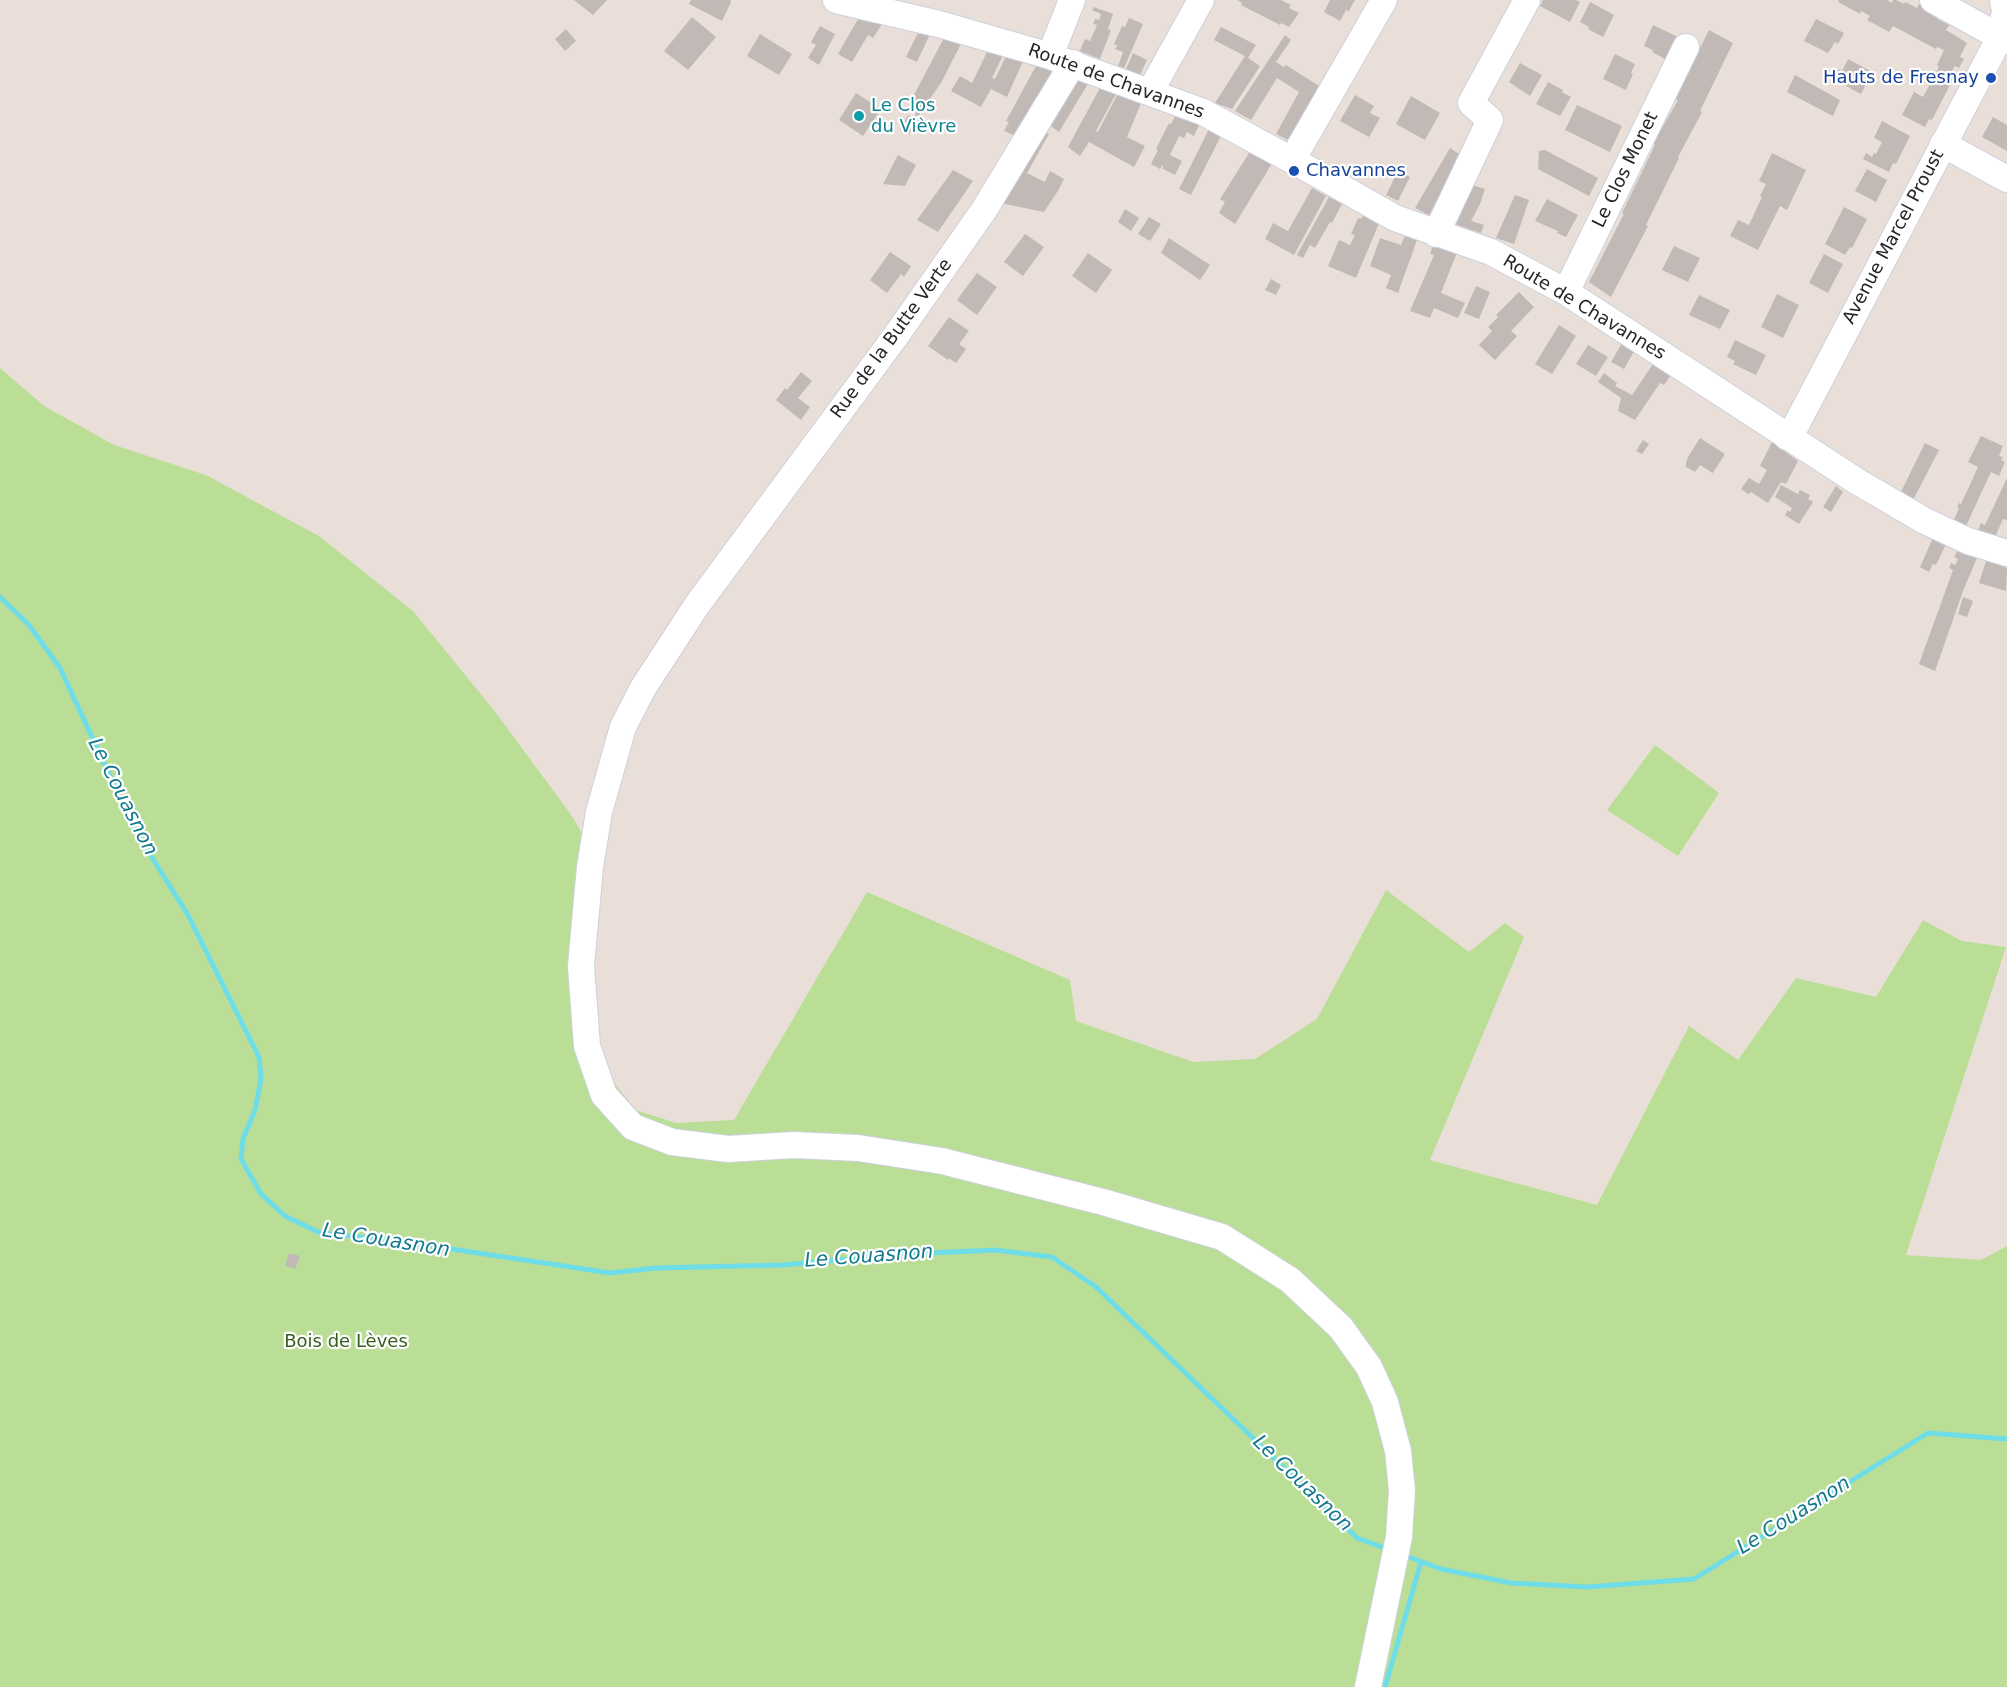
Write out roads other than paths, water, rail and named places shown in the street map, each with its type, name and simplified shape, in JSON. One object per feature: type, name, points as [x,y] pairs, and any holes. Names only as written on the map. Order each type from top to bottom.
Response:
[{"type":"street","name":"Route de Chavannes","points":[[836,0],[939,24],[1062,60],[1203,112],[1395,218],[1491,252],[1566,292],[1787,437],[1925,521],[1968,541],[2007,553]]},
{"type":"street","name":"Rue de la Butte Verte","points":[[1072,0],[1062,60],[984,210],[895,337],[697,605],[643,688],[623,727],[599,812],[590,867],[581,966],[587,1046],[604,1095],[633,1127],[672,1142],[728,1149],[794,1144],[858,1148],[942,1161],[1103,1202],[1222,1237],[1290,1280],[1341,1328],[1369,1367],[1385,1402],[1398,1451],[1402,1490],[1399,1537],[1368,1687]]},
{"type":"street","points":[[1150,92],[1201,0]]},
{"type":"street","points":[[1292,160],[1384,0]]},
{"type":"street","points":[[1436,234],[1490,120],[1470,103],[1527,0]]},
{"type":"street","points":[[1933,0],[2003,39]]},
{"type":"street","name":"Avenue Marcel Proust","points":[[1787,437],[1794,429],[1943,144],[2003,39],[2005,11],[2003,0]]},
{"type":"street","name":"Le Clos Monet","points":[[1566,292],[1686,46]]},
{"type":"street","points":[[1943,144],[2007,179]]},
{"type":"waterway","name":"Le Couasnon","points":[[0,597],[29,625],[60,668],[136,832],[188,915],[259,1057],[261,1079],[255,1110],[243,1139],[241,1159],[261,1194],[285,1216],[318,1232],[432,1246],[610,1273],[656,1268],[783,1265],[908,1254],[995,1250],[1052,1257],[1096,1287],[1357,1538],[1390,1550]]},
{"type":"waterway","name":"Le Couasnon","points":[[1401,1554],[1441,1569],[1511,1583],[1587,1587],[1694,1579],[1928,1433],[2007,1439]]},
{"type":"waterway","points":[[1385,1687],[1421,1562]]},
{"type":"place","name":"Hauts de Fresnay","points":[[1991,78]]},
{"type":"place","name":"Le Clos du Vièvre","points":[[859,116]]},
{"type":"place","name":"Chavannes","points":[[1294,171]]},
{"type":"park label","name":"Bois de Lèves","points":[[346,1342]]}]
